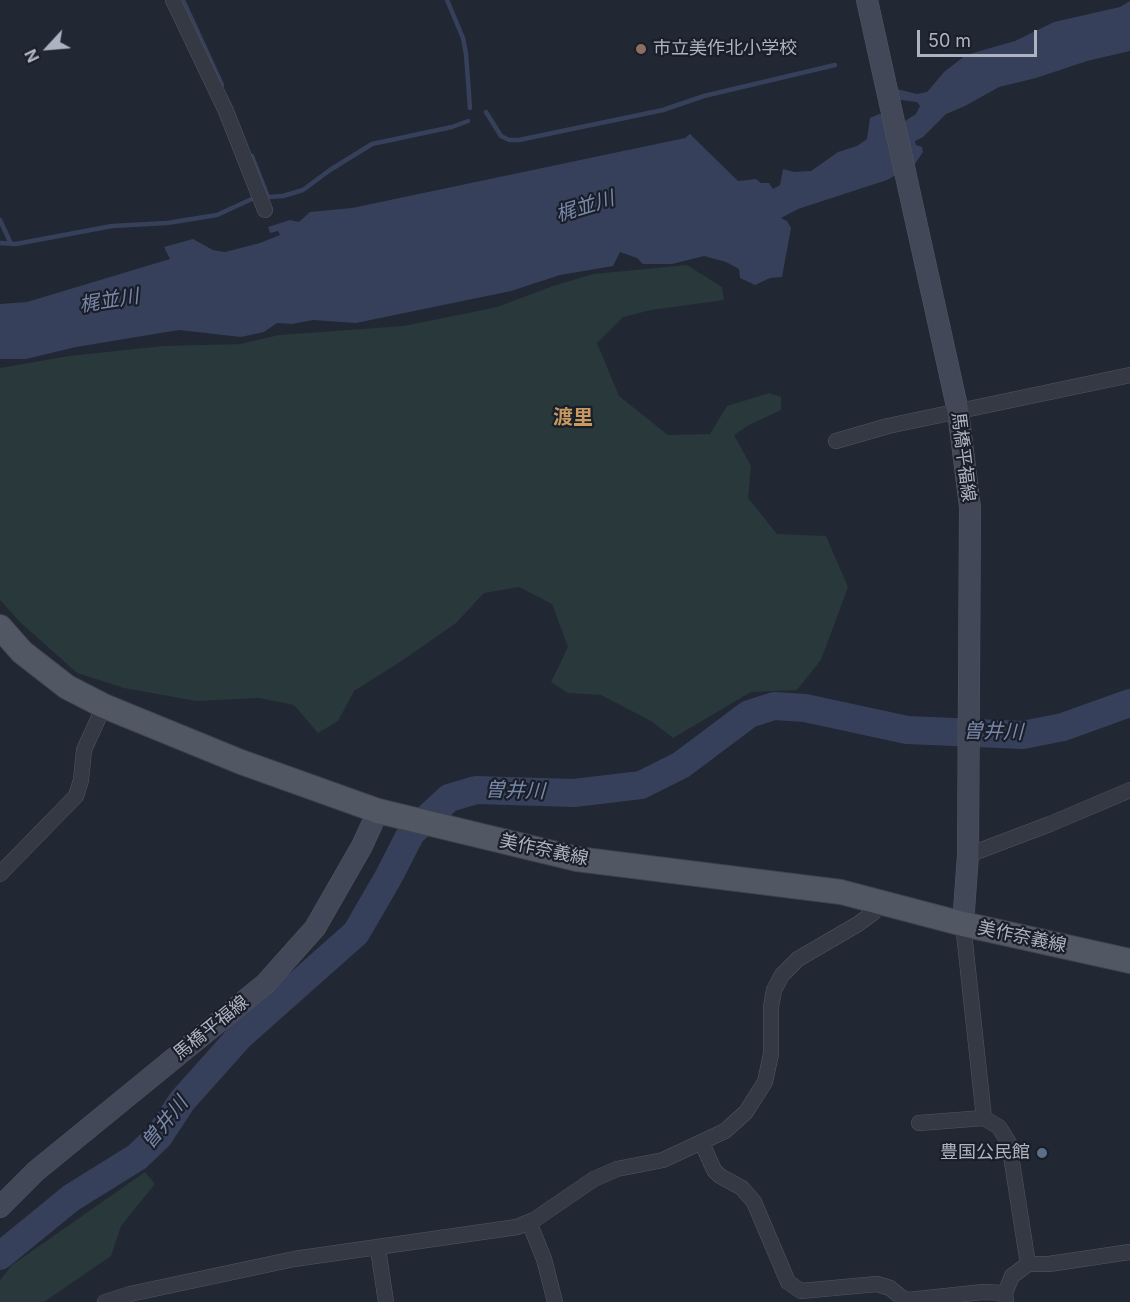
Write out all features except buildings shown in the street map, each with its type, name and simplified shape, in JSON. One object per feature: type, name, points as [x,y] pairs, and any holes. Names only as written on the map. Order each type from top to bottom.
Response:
[{"type":"main road","name":"馬橋平福線","points":[[867,0],[958,411],[970,507],[968,855],[963,924]]},
{"type":"main road","name":"美作奈義線","points":[[0,627],[22,651],[67,687],[104,706],[241,762],[378,811],[577,859],[841,892],[963,924],[1130,961]]},
{"type":"main road","name":"馬橋平福線","points":[[0,1207],[36,1171],[265,984],[315,928],[362,846],[378,811]]},
{"type":"street","points":[[173,0],[226,111],[265,210]]},
{"type":"street","points":[[836,441],[888,426],[1130,375]]},
{"type":"street","points":[[0,874],[76,796],[81,780],[84,750],[104,706]]},
{"type":"street","points":[[968,855],[1130,790]]},
{"type":"street","points":[[105,1302],[130,1294],[294,1259],[517,1227],[529,1222],[594,1179],[616,1169],[663,1160],[702,1143],[724,1131],[746,1112],[765,1082],[771,1054],[771,1007],[774,990],[782,975],[798,959],[873,913],[880,903]]},
{"type":"street","points":[[963,924],[984,1118]]},
{"type":"street","points":[[919,1123],[984,1118],[999,1127],[1009,1143],[1028,1264]]},
{"type":"street","points":[[702,1143],[714,1170],[720,1176],[742,1188],[754,1203],[788,1282],[801,1291],[877,1284],[890,1288],[901,1298],[908,1300],[983,1292],[1006,1297],[1012,1276],[1028,1264],[1049,1264],[1130,1252]]},
{"type":"street","points":[[529,1222],[544,1259],[555,1302]]},
{"type":"street","points":[[378,1248],[386,1302]]},
{"type":"shaded area","points":[[687,265],[722,287],[724,300],[651,310],[623,317],[597,343],[619,396],[668,435],[710,434],[727,406],[769,393],[781,397],[781,410],[734,435],[751,466],[748,498],[777,534],[826,536],[848,587],[821,660],[797,690],[751,692],[673,738],[651,721],[601,695],[568,693],[551,682],[568,647],[552,604],[519,587],[484,593],[456,623],[354,691],[338,721],[318,733],[294,705],[259,698],[196,701],[124,688],[77,673],[20,622],[0,600],[0,368],[69,356],[163,346],[240,344],[279,335],[404,326],[497,307],[593,274]]},
{"type":"shaded area","points":[[145,1172],[155,1184],[121,1226],[111,1256],[44,1302],[0,1302],[0,1280],[12,1265]]},
{"type":"water","name":"梶並川","points":[[1130,1],[1130,51],[999,87],[946,114],[923,137],[915,141],[916,145],[922,147],[923,152],[915,164],[887,180],[798,209],[781,218],[787,221],[791,228],[782,277],[770,278],[755,285],[740,278],[739,269],[726,262],[704,256],[672,264],[643,264],[637,258],[620,252],[613,266],[560,275],[511,291],[356,323],[313,320],[292,324],[277,323],[264,332],[241,337],[179,330],[76,347],[26,359],[0,359],[0,304],[27,302],[170,259],[164,247],[193,239],[213,250],[225,252],[260,243],[280,235],[278,231],[270,233],[268,227],[290,220],[299,222],[310,212],[352,208],[685,138],[690,134],[738,181],[756,179],[761,183],[769,183],[773,189],[780,185],[783,169],[794,172],[811,171],[838,152],[857,146],[867,139],[870,118],[879,114],[905,121],[916,114],[920,106],[917,102],[893,99],[897,89],[917,94],[927,92],[944,72],[966,55],[1015,41],[1054,22],[1120,7]]},
{"type":"waterway","points":[[183,0],[222,85]]},
{"type":"waterway","points":[[447,0],[463,38],[470,108]]},
{"type":"waterway","points":[[486,112],[501,136],[509,140],[519,140],[663,110],[704,96],[835,65]]},
{"type":"waterway","points":[[268,197],[283,196],[303,190],[372,144],[452,127],[468,121]]},
{"type":"waterway","points":[[252,156],[268,197]]},
{"type":"waterway","points":[[0,243],[16,244],[112,226],[167,223],[217,215],[254,198]]},
{"type":"waterway","points":[[0,220],[11,244]]},
{"type":"waterway","name":"曽井川","points":[[0,1256],[71,1198],[137,1157],[159,1136],[182,1101],[240,1036],[356,933],[411,833],[449,798],[476,790],[574,793],[641,785],[681,765],[749,714],[774,706],[805,708],[907,730],[1023,735],[1063,727],[1130,703]]},
{"type":"place","name":"市立美作北小学校","points":[[641,49]]},
{"type":"place","name":"豊国公民館","points":[[1042,1153]]},
{"type":"district","name":"渡里","points":[[573,418]]}]
